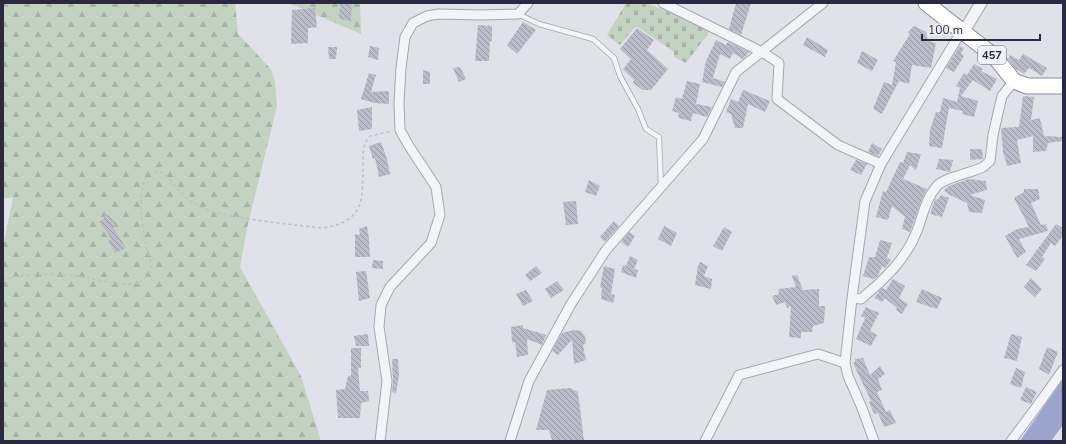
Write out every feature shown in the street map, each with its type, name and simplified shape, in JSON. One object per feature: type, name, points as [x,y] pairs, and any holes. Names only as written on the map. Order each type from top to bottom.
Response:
[{"type":"highway","name":"457","points":[[926,3],[994,56],[1014,81]]},
{"type":"highway","points":[[1014,81],[1026,86],[1063,86]]},
{"type":"street","points":[[380,441],[387,381],[379,327],[381,305],[390,287],[431,243],[440,215],[436,187],[400,130],[399,102],[401,68],[406,36],[413,23],[426,16],[439,14],[518,14],[528,3]]},
{"type":"street","points":[[663,3],[762,52],[779,63],[778,98],[838,145],[881,164]]},
{"type":"street","points":[[510,441],[529,381],[571,304],[606,250],[703,140],[736,72],[823,3]]},
{"type":"street","points":[[874,441],[848,376],[845,363],[865,201],[881,164],[958,36],[964,33],[981,3]]},
{"type":"street","points":[[852,298],[862,299],[893,271],[917,232],[924,209],[938,184],[982,167],[990,161],[993,135],[1002,96],[1014,81]]},
{"type":"street","points":[[705,441],[739,375],[818,354],[845,363]]},
{"type":"street","points":[[1011,441],[1063,370]]},
{"type":"lane","points":[[518,14],[539,24],[593,39],[614,58],[620,76],[638,108],[646,130],[659,137],[662,186]]},
{"type":"path","points":[[3,279],[42,275],[64,275],[122,284],[133,284],[143,280],[150,270],[150,263],[141,201],[146,177],[154,172],[159,172],[167,177],[182,194],[198,205],[220,214],[322,228],[345,222],[354,214],[362,200],[363,154],[366,139],[376,133],[400,130]]},
{"type":"green space","points":[[3,3],[235,3],[238,34],[271,69],[275,82],[277,106],[247,228],[240,267],[301,376],[321,441],[3,441],[3,248],[13,197],[3,199]]},
{"type":"green space","points":[[360,3],[361,34],[291,4]]},
{"type":"green space","points":[[626,3],[647,3],[709,29],[708,34],[686,63],[674,57],[674,52],[636,26],[620,45],[607,35]]},
{"type":"water","points":[[1063,379],[1063,425],[1051,441],[1020,441]]},
{"type":"building","points":[[340,3],[352,3],[351,21],[339,19]]},
{"type":"building","points":[[736,3],[751,3],[741,35],[729,29]]},
{"type":"building","points":[[315,8],[317,27],[308,28],[308,43],[291,44],[292,10]]},
{"type":"building","points":[[523,22],[536,30],[517,54],[507,45]]},
{"type":"building","points":[[478,25],[492,26],[492,41],[490,41],[489,61],[475,61]]},
{"type":"building","points":[[914,26],[926,32],[928,41],[936,43],[931,68],[912,65],[909,84],[899,81],[882,114],[873,109],[884,82],[892,85],[896,62],[893,61],[910,34],[908,32]]},
{"type":"building","points":[[637,28],[654,40],[647,50],[668,69],[651,90],[643,90],[633,83],[634,80],[623,69],[631,59],[620,49]]},
{"type":"building","points":[[807,37],[828,50],[825,57],[803,45]]},
{"type":"building","points":[[716,40],[726,45],[728,42],[749,52],[743,59],[733,53],[730,59],[720,54],[713,78],[725,82],[722,87],[702,82],[706,61]]},
{"type":"building","points":[[370,46],[379,48],[378,60],[368,57]]},
{"type":"building","points":[[960,46],[964,48],[961,53],[964,56],[954,72],[946,68]]},
{"type":"building","points":[[328,47],[337,47],[336,59],[329,59]]},
{"type":"building","points":[[862,51],[878,60],[872,71],[857,63]]},
{"type":"building","points":[[1023,54],[1047,68],[1042,76],[1029,68],[1024,74],[1016,69],[1008,59],[1010,55],[1019,60]]},
{"type":"building","points":[[974,64],[983,69],[981,71],[997,79],[990,91],[973,80],[961,96],[978,101],[974,117],[962,114],[963,111],[949,108],[942,148],[929,146],[930,130],[936,112],[940,112],[943,98],[957,102],[960,88],[956,86],[964,73],[967,75]]},
{"type":"building","points":[[460,67],[466,79],[459,82],[453,68]]},
{"type":"building","points":[[423,70],[430,72],[430,84],[423,84]]},
{"type":"building","points":[[369,73],[376,75],[371,92],[389,91],[389,104],[375,103],[361,99]]},
{"type":"building","points":[[687,81],[700,84],[696,104],[712,107],[707,117],[693,113],[691,121],[678,118],[679,113],[672,111],[676,97],[682,99]]},
{"type":"building","points":[[743,90],[770,101],[765,112],[748,104],[743,128],[735,128],[731,114],[726,112],[731,99],[738,102]]},
{"type":"building","points":[[1023,96],[1034,97],[1031,120],[1040,118],[1044,136],[1063,137],[1063,141],[1048,143],[1046,151],[1033,152],[1033,136],[1017,140],[1021,163],[1007,166],[1003,152],[1001,128],[1019,127]]},
{"type":"building","points":[[372,107],[372,129],[359,131],[357,110]]},
{"type":"building","points":[[381,142],[390,174],[379,177],[375,158],[373,159],[369,146]]},
{"type":"building","points":[[872,143],[882,149],[878,156],[868,152]]},
{"type":"building","points":[[970,149],[982,149],[983,159],[970,160]]},
{"type":"building","points":[[907,152],[921,154],[916,170],[910,165],[903,179],[927,189],[910,232],[902,229],[905,217],[892,206],[888,220],[876,217],[883,191],[886,192],[900,162],[903,163]]},
{"type":"building","points":[[939,159],[953,160],[950,172],[936,169]]},
{"type":"building","points":[[856,160],[867,164],[861,175],[850,170]]},
{"type":"building","points":[[968,179],[986,181],[987,190],[970,195],[985,200],[982,213],[969,212],[967,203],[948,194],[944,190],[949,186]]},
{"type":"building","points":[[589,180],[600,186],[596,196],[585,192]]},
{"type":"building","points":[[1024,189],[1038,189],[1040,199],[1031,203],[1041,225],[1046,224],[1048,231],[1019,239],[1026,252],[1017,258],[1005,236],[1017,229],[1029,227],[1014,198],[1024,192]]},
{"type":"building","points":[[941,195],[949,198],[942,217],[930,214],[935,199],[937,200]]},
{"type":"building","points":[[576,201],[578,224],[566,225],[563,202]]},
{"type":"building","points":[[108,215],[116,224],[113,227],[126,248],[115,253],[108,241],[112,239],[99,222]]},
{"type":"building","points":[[614,221],[619,226],[605,242],[600,237]]},
{"type":"building","points":[[1056,224],[1063,228],[1063,236],[1055,246],[1051,243],[1042,257],[1045,259],[1036,271],[1026,265]]},
{"type":"building","points":[[367,226],[370,257],[355,257],[355,234],[360,235],[359,229]]},
{"type":"building","points":[[664,226],[677,233],[671,246],[658,239]]},
{"type":"building","points":[[724,227],[732,232],[722,251],[713,246]]},
{"type":"building","points":[[629,232],[635,236],[628,247],[621,242]]},
{"type":"building","points":[[880,240],[892,243],[887,258],[891,260],[885,268],[882,266],[878,276],[874,279],[863,276],[869,257],[875,257]]},
{"type":"building","points":[[630,256],[638,260],[634,269],[638,270],[636,278],[621,272],[623,265],[626,266]]},
{"type":"building","points":[[373,260],[383,261],[383,269],[372,268]]},
{"type":"building","points":[[700,262],[708,266],[704,276],[712,279],[711,289],[695,285]]},
{"type":"building","points":[[536,266],[542,273],[530,281],[525,275]]},
{"type":"building","points":[[604,266],[615,269],[611,294],[615,295],[613,303],[601,299],[602,288],[600,287]]},
{"type":"building","points":[[366,271],[370,298],[359,301],[356,272]]},
{"type":"building","points":[[797,275],[803,290],[819,289],[819,306],[825,306],[824,323],[813,326],[812,332],[801,332],[801,338],[789,337],[791,306],[787,308],[785,302],[776,305],[772,296],[779,294],[778,289],[796,287],[792,276]]},
{"type":"building","points":[[1031,278],[1042,289],[1035,297],[1024,287]]},
{"type":"building","points":[[893,279],[905,286],[899,298],[908,304],[902,314],[885,298],[882,302],[874,298],[882,288],[886,290]]},
{"type":"building","points":[[557,281],[564,290],[551,298],[545,289]]},
{"type":"building","points":[[922,289],[942,298],[937,309],[916,302]]},
{"type":"building","points":[[526,290],[533,301],[523,306],[516,294]]},
{"type":"building","points":[[866,307],[879,313],[870,331],[877,335],[871,346],[856,339],[865,318],[861,316]]},
{"type":"building","points":[[523,325],[523,328],[546,335],[542,345],[527,339],[528,355],[517,357],[515,342],[512,342],[511,327]]},
{"type":"building","points":[[574,330],[581,331],[585,336],[586,343],[583,345],[586,360],[574,364],[572,340],[558,355],[552,351],[562,333]]},
{"type":"building","points":[[368,334],[369,346],[356,346],[354,336]]},
{"type":"building","points":[[1011,334],[1022,337],[1017,361],[1004,358]]},
{"type":"building","points":[[1047,347],[1058,352],[1049,375],[1039,369]]},
{"type":"building","points":[[351,348],[361,348],[361,368],[358,368],[360,391],[368,391],[369,401],[361,403],[360,418],[338,418],[336,390],[345,389],[348,376],[351,376]]},
{"type":"building","points":[[863,358],[870,375],[880,366],[885,374],[878,379],[882,390],[877,392],[886,412],[890,410],[896,423],[884,427],[878,413],[874,414],[869,402],[871,401],[853,363],[855,362],[855,359]]},
{"type":"building","points":[[392,359],[398,359],[399,375],[396,393],[392,392]]},
{"type":"building","points":[[1016,368],[1025,372],[1021,388],[1010,384]]},
{"type":"building","points":[[1026,387],[1037,392],[1031,404],[1020,400]]},
{"type":"building","points":[[570,388],[578,392],[584,441],[552,441],[549,430],[536,430],[547,390]]}]
